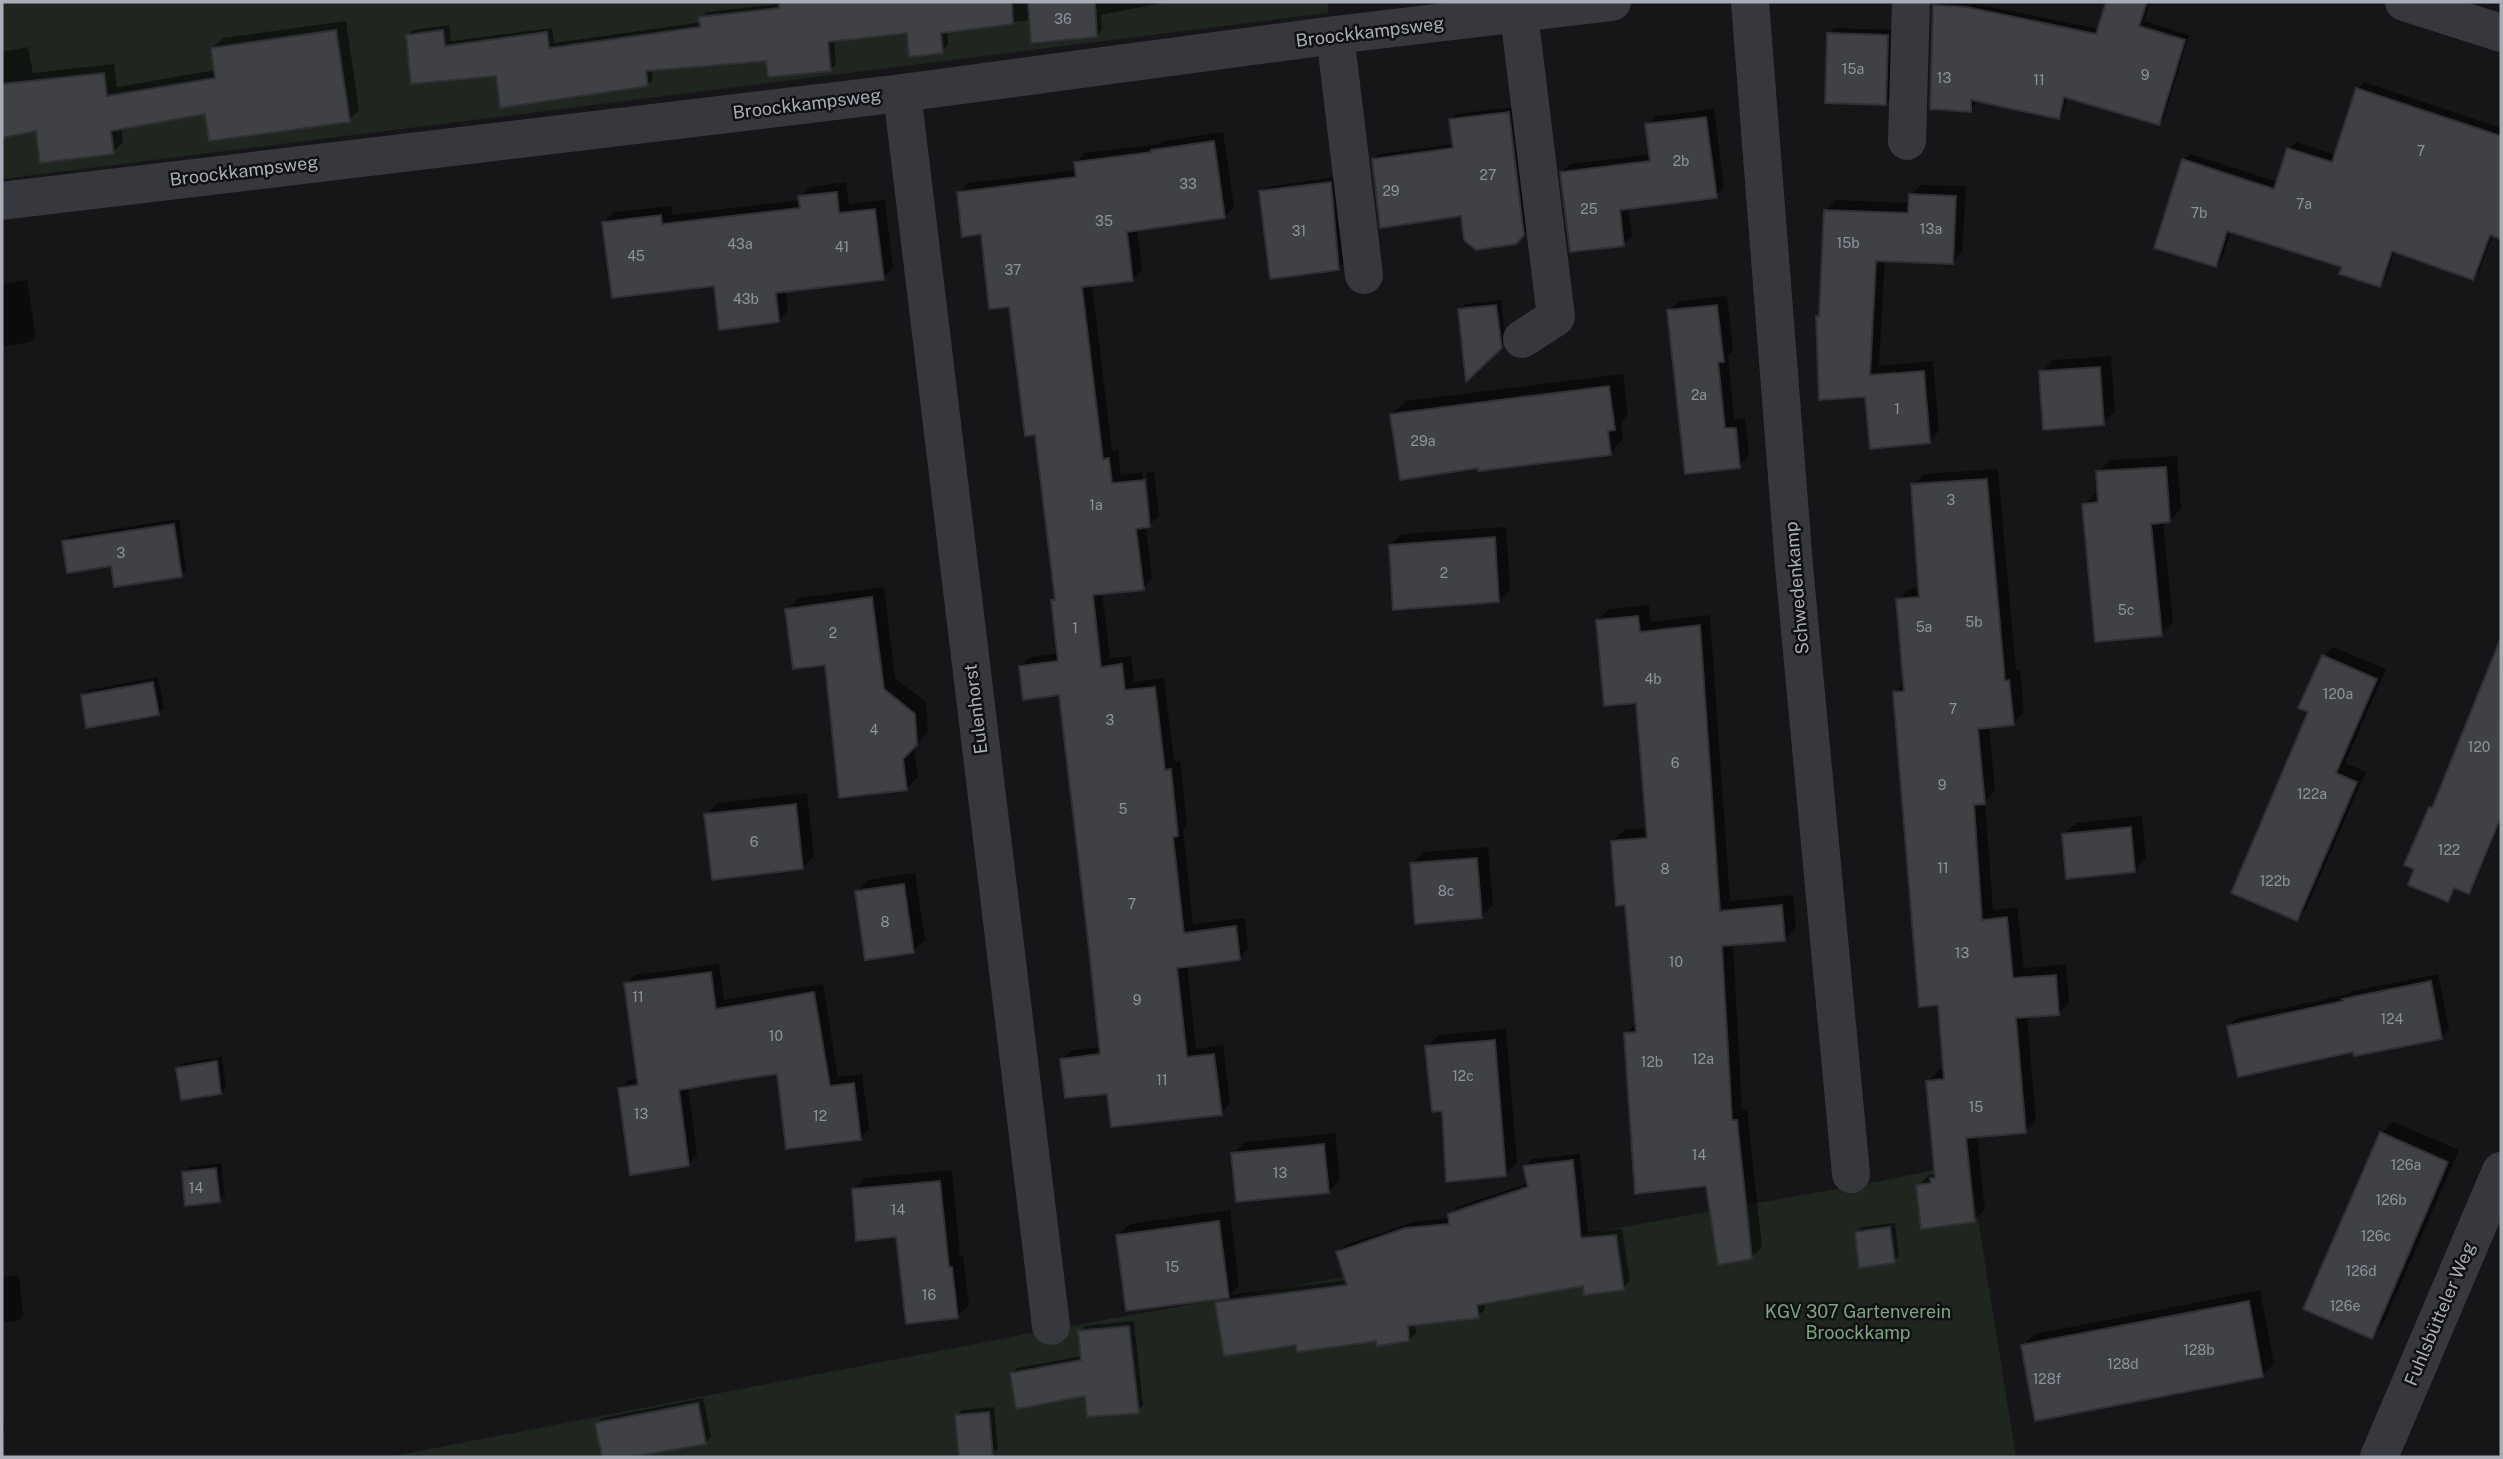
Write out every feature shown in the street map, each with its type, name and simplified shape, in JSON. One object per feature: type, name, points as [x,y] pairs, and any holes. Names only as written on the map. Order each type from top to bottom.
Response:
[{"type":"street","name":"Broockkampsweg","points":[[2,201],[902,93],[1335,35],[1612,2]]},
{"type":"street","name":"Schwedenkamp","points":[[1750,2],[1794,566],[1851,1174]]},
{"type":"street","points":[[1907,141],[1911,2]]},
{"type":"street","points":[[2409,2],[2501,33]]},
{"type":"street","points":[[1519,14],[1556,317],[1522,339]]},
{"type":"street","points":[[1335,35],[1364,275]]},
{"type":"street","name":"Eulenhorst","points":[[902,93],[1051,1326]]},
{"type":"street","name":"Fuhlsbütteler Weg","points":[[2379,1457],[2501,1171]]},
{"type":"green space","points":[[2,2],[1328,2],[1328,13],[2,179]]},
{"type":"green space","name":"KGV 307 Gartenverein Broockkamp","points":[[1969,1163],[2016,1457],[388,1457],[1037,1332]]},
{"type":"building","points":[[779,2],[1012,2],[1013,24],[941,33],[943,53],[909,57],[907,33],[828,42],[831,71],[768,77],[766,61],[646,71],[648,86],[500,108],[496,76],[411,84],[406,35],[443,30],[445,46],[547,32],[549,48],[700,27],[699,17],[779,8]]},
{"type":"building","points":[[1028,2],[1095,2],[1097,37],[1031,43]]},
{"type":"building","points":[[2106,2],[2147,2],[2139,26],[2185,40],[2159,125],[2064,97],[2059,119],[1971,100],[1971,112],[1930,109],[1933,5],[1967,7],[2096,34]]},
{"type":"building","points":[[336,30],[350,122],[209,141],[205,114],[111,131],[114,154],[40,163],[36,131],[2,138],[2,84],[104,73],[107,96],[215,78],[211,48]]},
{"type":"building","points":[[1827,33],[1888,35],[1886,105],[1825,103]]},
{"type":"building","points":[[2356,88],[2501,136],[2501,239],[2490,235],[2473,280],[2392,251],[2380,287],[2339,274],[2342,267],[2227,231],[2216,267],[2154,248],[2182,159],[2274,189],[2287,148],[2332,162]]},
{"type":"building","points":[[1509,112],[1524,235],[1516,244],[1476,250],[1464,240],[1461,216],[1380,228],[1372,159],[1453,148],[1449,119]]},
{"type":"building","points":[[1706,117],[1717,198],[1620,210],[1624,246],[1570,252],[1560,172],[1650,161],[1645,124]]},
{"type":"building","points":[[1214,141],[1225,218],[1127,232],[1133,281],[1082,287],[1103,459],[1109,458],[1112,483],[1145,480],[1150,527],[1136,529],[1144,590],[1093,595],[1101,667],[1122,664],[1125,690],[1155,687],[1165,770],[1171,769],[1178,836],[1173,837],[1184,933],[1236,926],[1240,960],[1177,968],[1187,1057],[1214,1054],[1222,1115],[1111,1127],[1107,1094],[1065,1098],[1060,1059],[1100,1054],[1088,940],[1059,695],[1023,700],[1019,666],[1058,661],[1051,600],[1055,600],[1035,435],[1025,436],[1009,307],[989,309],[981,234],[962,237],[957,192],[1076,177],[1074,162]]},
{"type":"building","points":[[1331,182],[1339,270],[1270,279],[1259,191]]},
{"type":"building","points":[[837,192],[839,213],[875,209],[884,280],[776,293],[779,322],[719,330],[714,286],[612,298],[602,222],[661,215],[662,224],[800,208],[798,196]]},
{"type":"building","points":[[1909,194],[1956,196],[1953,264],[1876,261],[1870,375],[1924,371],[1930,443],[1870,449],[1865,397],[1819,400],[1816,316],[1819,316],[1824,210],[1908,213]]},
{"type":"building","points":[[1496,305],[1502,348],[1466,382],[1458,309]]},
{"type":"building","points":[[1717,305],[1724,362],[1718,362],[1725,428],[1736,428],[1740,468],[1685,474],[1667,310]]},
{"type":"building","points":[[2100,367],[2104,425],[2043,430],[2039,371]]},
{"type":"building","points":[[1609,386],[1615,430],[1608,431],[1611,455],[1478,471],[1478,468],[1400,480],[1390,414]]},
{"type":"building","points":[[2166,467],[2170,522],[2151,524],[2162,636],[2095,642],[2082,504],[2098,502],[2096,471]]},
{"type":"building","points":[[1987,479],[2005,681],[2009,680],[2014,725],[1978,729],[1985,804],[1974,805],[1982,920],[2007,917],[2013,978],[2056,975],[2059,1015],[2016,1018],[2026,1133],[1966,1138],[1975,1222],[1921,1229],[1916,1185],[1931,1183],[1930,1178],[1935,1178],[1926,1081],[1944,1079],[1938,1005],[1919,1007],[1893,692],[1904,691],[1896,599],[1919,597],[1911,484]]},
{"type":"building","points":[[174,524],[182,577],[114,587],[111,566],[67,573],[62,541]]},
{"type":"building","points":[[1495,537],[1499,602],[1393,610],[1389,545]]},
{"type":"building","points":[[872,597],[884,689],[915,714],[917,745],[903,759],[907,790],[839,798],[825,665],[793,669],[785,609]]},
{"type":"building","points":[[1638,616],[1640,632],[1700,625],[1720,911],[1782,905],[1785,941],[1722,946],[1732,1120],[1737,1120],[1752,1259],[1718,1265],[1706,1186],[1635,1194],[1624,1033],[1636,1032],[1625,905],[1616,906],[1611,841],[1647,838],[1636,703],[1604,706],[1596,620]]},
{"type":"building","points":[[2500,640],[2501,817],[2469,894],[2454,888],[2448,902],[2408,885],[2414,869],[2404,865],[2429,807],[2432,808]]},
{"type":"building","points":[[2322,655],[2377,679],[2336,773],[2357,782],[2297,921],[2231,893],[2308,712],[2298,708]]},
{"type":"building","points":[[153,682],[159,715],[86,728],[81,695]]},
{"type":"building","points":[[796,804],[803,869],[712,880],[704,814]]},
{"type":"building","points":[[2131,827],[2135,872],[2066,879],[2062,834]]},
{"type":"building","points":[[1477,858],[1482,918],[1415,924],[1410,863]]},
{"type":"building","points":[[904,884],[914,953],[865,960],[855,891]]},
{"type":"building","points":[[711,972],[716,1009],[814,992],[830,1086],[854,1083],[861,1140],[786,1149],[777,1074],[735,1080],[679,1090],[689,1166],[630,1175],[618,1088],[638,1085],[624,983]]},
{"type":"building","points":[[2431,981],[2442,1039],[2354,1056],[2353,1052],[2238,1077],[2227,1026]]},
{"type":"building","points":[[1495,1040],[1506,1176],[1446,1182],[1442,1111],[1432,1112],[1425,1046]]},
{"type":"building","points":[[217,1061],[221,1094],[181,1100],[176,1068]]},
{"type":"building","points":[[2380,1132],[2448,1162],[2372,1339],[2303,1309]]},
{"type":"building","points":[[1324,1144],[1329,1193],[1236,1202],[1231,1153]]},
{"type":"building","points":[[1573,1160],[1581,1238],[1616,1235],[1624,1290],[1584,1295],[1583,1286],[1477,1305],[1479,1318],[1408,1326],[1409,1341],[1377,1346],[1376,1341],[1297,1352],[1296,1345],[1224,1356],[1215,1302],[1347,1285],[1336,1252],[1405,1228],[1449,1224],[1448,1214],[1528,1187],[1523,1166]]},
{"type":"building","points":[[216,1168],[220,1202],[185,1206],[182,1172]]},
{"type":"building","points":[[940,1181],[949,1267],[952,1267],[958,1318],[906,1324],[896,1237],[856,1241],[852,1189]]},
{"type":"building","points":[[1219,1221],[1229,1298],[1126,1311],[1116,1235]]},
{"type":"building","points":[[1890,1227],[1895,1263],[1859,1268],[1855,1232]]},
{"type":"building","points":[[2249,1301],[2263,1377],[2035,1421],[2021,1345]]},
{"type":"building","points":[[1129,1326],[1139,1413],[1087,1417],[1085,1396],[1016,1409],[1010,1373],[1081,1360],[1078,1331]]},
{"type":"building","points":[[698,1403],[706,1444],[632,1457],[602,1457],[595,1423]]},
{"type":"building","points":[[989,1412],[993,1457],[959,1457],[955,1415]]}]
